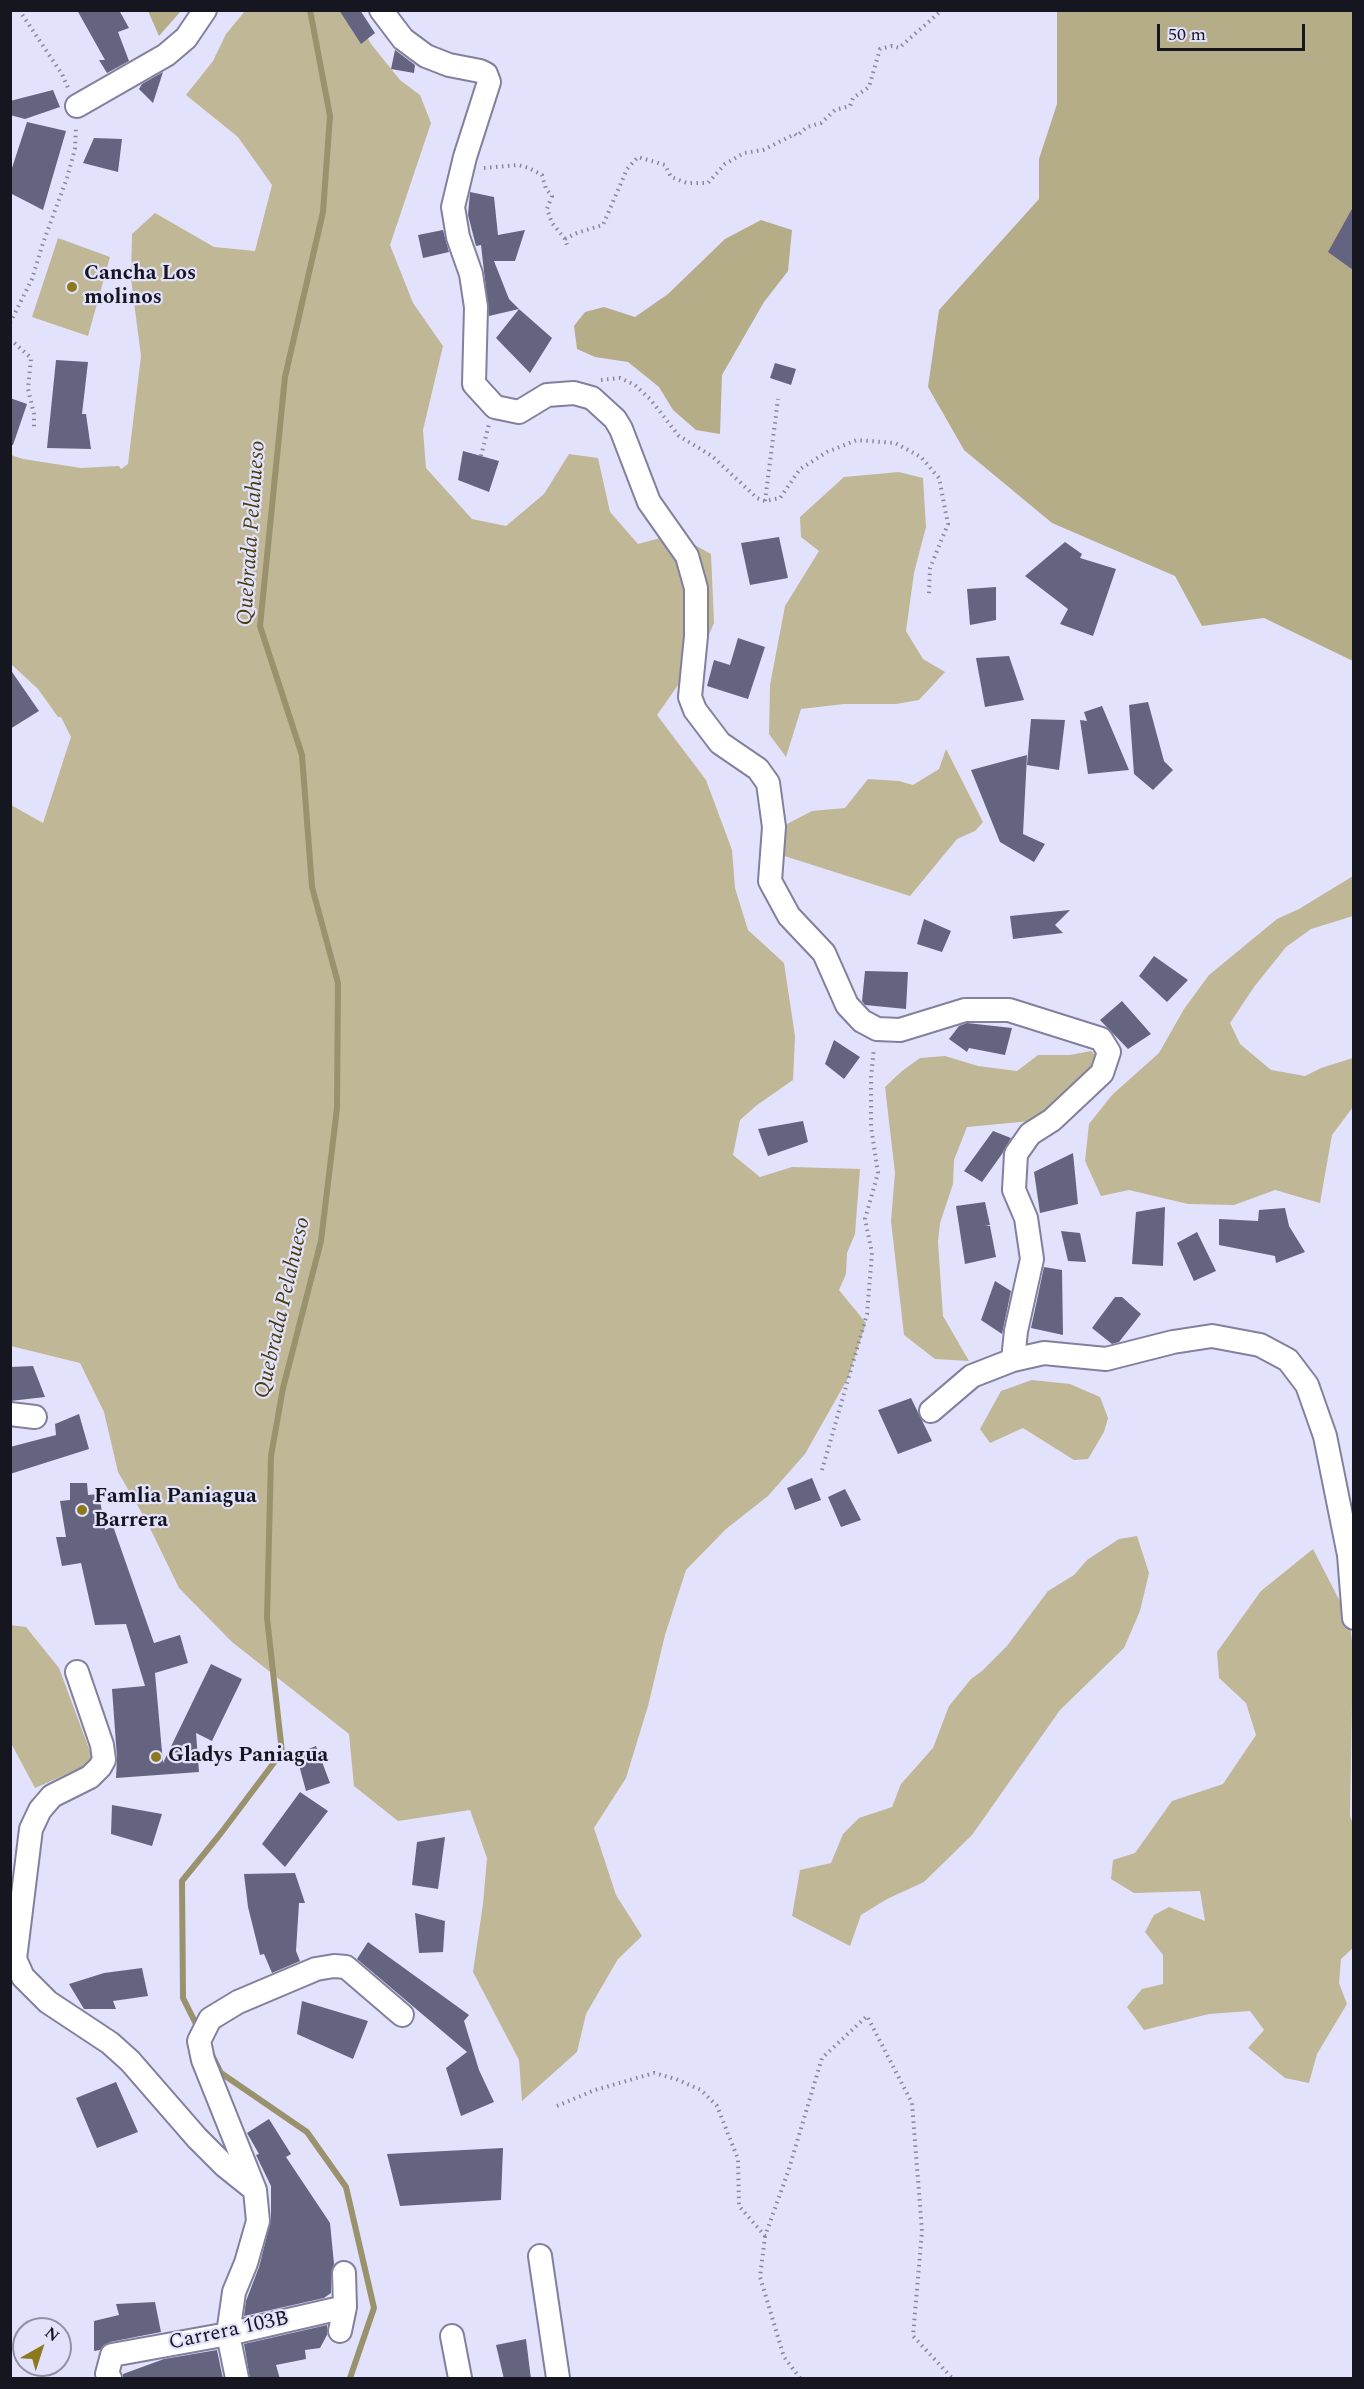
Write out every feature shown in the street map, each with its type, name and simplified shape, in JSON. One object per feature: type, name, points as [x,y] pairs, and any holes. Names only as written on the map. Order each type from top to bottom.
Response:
[{"type":"street","points":[[77,106],[166,55],[186,38],[205,10]]},
{"type":"street","points":[[381,10],[403,39],[426,56],[449,65],[486,74],[489,82],[453,207],[458,237],[471,274],[476,306],[474,384],[495,406],[519,412],[547,395],[574,393],[592,398],[615,419],[649,502],[687,556],[696,588],[697,608],[690,697],[695,711],[720,743],[758,769],[768,783],[774,827],[770,881],[789,916],[824,953],[847,1005],[862,1021],[876,1029],[900,1030],[965,1010],[1009,1010],[1101,1040],[1108,1052],[1102,1073],[1052,1120],[1030,1134],[1016,1154],[1014,1190],[1026,1218],[1032,1259],[1016,1331],[1013,1360]]},
{"type":"street","points":[[932,1411],[972,1376],[1013,1360],[1044,1353],[1106,1359],[1212,1335],[1260,1345],[1288,1360],[1307,1385],[1325,1436],[1349,1555],[1353,1618]]},
{"type":"street","points":[[10,1414],[35,1417]]},
{"type":"street","points":[[77,1672],[102,1745],[104,1760],[90,1777],[52,1796],[40,1809],[31,1829],[15,1959],[23,1977],[48,2002],[110,2043],[211,2152],[255,2190]]},
{"type":"street","points":[[237,2379],[228,2334],[234,2292],[246,2263],[258,2221],[255,2190],[203,2060],[199,2041],[210,2019],[238,2002],[316,1969],[334,1966],[346,1967],[402,2015]]},
{"type":"street","points":[[540,2256],[558,2379]]},
{"type":"street","points":[[340,2331],[345,2307],[344,2273]]},
{"type":"street","name":"Carrera 103B","points":[[110,2379],[107,2374],[112,2355],[228,2334],[345,2307]]},
{"type":"street","points":[[452,2336],[460,2379]]},
{"type":"path","points":[[10,323],[32,279],[67,178],[75,149],[77,106],[62,74],[19,10]]},
{"type":"path","points":[[565,239],[603,225],[627,169],[638,157],[665,165],[671,177],[687,183],[708,183],[725,164],[744,153],[763,150],[795,134],[797,136],[807,127],[821,123],[835,110],[850,106],[854,98],[869,87],[880,49],[892,46],[899,48],[942,10]]},
{"type":"path","points":[[462,173],[492,166],[518,165],[542,175],[546,189],[552,196],[547,209],[552,223],[565,239],[568,248]]},
{"type":"path","points":[[10,339],[31,358],[28,389],[34,414],[34,430]]},
{"type":"path","points":[[599,380],[620,378],[634,385],[650,399],[679,436],[712,456],[757,498],[765,501],[780,498],[800,469],[827,452],[857,440],[895,443],[921,457],[939,478],[948,524],[930,568],[929,594]]},
{"type":"path","points":[[765,501],[778,399]]},
{"type":"path","points":[[481,456],[495,406]]},
{"type":"path","points":[[822,1470],[867,1314],[872,1253],[865,1219],[878,1173],[870,1127],[871,1077],[876,1029]]},
{"type":"path","points":[[800,2379],[784,2357],[760,2277],[765,2236],[788,2172],[822,2058],[867,2016],[912,2103],[922,2231],[913,2336],[952,2379]]},
{"type":"path","points":[[557,2106],[595,2090],[654,2073],[676,2079],[701,2090],[717,2106],[738,2159],[740,2206],[765,2236]]},
{"type":"shaded area","points":[[148,11],[181,11],[159,36]]},
{"type":"shaded area","points":[[245,11],[353,11],[371,44],[400,80],[420,95],[431,123],[390,245],[413,303],[443,346],[423,430],[426,468],[472,519],[506,526],[544,494],[569,454],[598,458],[610,512],[638,544],[675,534],[711,554],[714,623],[702,651],[657,715],[706,780],[732,850],[735,888],[748,930],[784,963],[795,1036],[793,1080],[740,1120],[733,1155],[760,1177],[792,1167],[860,1169],[855,1234],[847,1253],[846,1274],[839,1290],[866,1323],[848,1378],[805,1454],[768,1496],[726,1529],[686,1570],[665,1635],[648,1706],[626,1778],[594,1828],[616,1895],[642,1936],[618,1959],[586,2014],[577,2052],[522,2101],[519,2060],[473,1972],[487,1858],[470,1810],[398,1821],[354,1786],[349,1734],[232,1642],[179,1588],[147,1522],[118,1472],[104,1412],[80,1363],[11,1346],[11,805],[43,823],[71,737],[61,717],[58,717],[38,689],[11,664],[11,455],[81,468],[119,466],[121,469],[128,464],[141,356],[131,279],[132,234],[155,213],[214,247],[255,251],[272,185],[238,137],[186,95],[213,61],[226,34]]},
{"type":"shaded area","points":[[1057,11],[1353,11],[1353,661],[1264,618],[1202,626],[1175,576],[1052,523],[964,450],[928,387],[939,310],[1039,199],[1039,159],[1057,104]]},
{"type":"shaded area","points":[[761,220],[792,230],[788,271],[764,302],[722,375],[720,434],[696,430],[673,410],[659,387],[628,362],[595,357],[577,349],[574,326],[585,312],[604,307],[635,317],[668,294],[725,239]]},
{"type":"shaded area","name":"Cancha Los molinos","points":[[58,238],[110,257],[88,336],[32,317]]},
{"type":"shaded area","points":[[899,472],[923,478],[926,527],[914,573],[906,631],[923,659],[945,672],[919,700],[896,704],[844,704],[801,709],[786,757],[769,734],[770,685],[785,606],[819,551],[801,537],[800,517],[844,477]]},
{"type":"shaded area","points":[[946,749],[983,822],[975,831],[957,839],[910,896],[778,854],[787,824],[812,811],[845,808],[868,779],[899,781],[913,785],[939,769]]},
{"type":"shaded area","points":[[1353,876],[1353,916],[1311,929],[1286,947],[1254,987],[1230,1023],[1240,1044],[1271,1070],[1305,1076],[1321,1068],[1353,1058],[1353,1107],[1332,1135],[1320,1203],[1275,1190],[1234,1205],[1188,1204],[1129,1190],[1101,1196],[1085,1161],[1089,1124],[1112,1095],[1159,1053],[1184,1009],[1209,975],[1277,919],[1299,909]]},
{"type":"shaded area","points":[[1091,1051],[1101,1060],[1087,1085],[1031,1121],[967,1127],[954,1160],[953,1184],[940,1223],[938,1242],[943,1316],[969,1361],[935,1359],[904,1335],[891,1221],[895,1173],[885,1087],[920,1058],[945,1056],[978,1066],[1017,1071],[1038,1055],[1070,1055]]},
{"type":"shaded area","points":[[1032,1380],[1070,1384],[1100,1397],[1108,1418],[1104,1432],[1088,1459],[1074,1460],[1023,1428],[990,1443],[980,1429],[1001,1391]]},
{"type":"shaded area","points":[[1137,1536],[1149,1573],[1140,1611],[1124,1648],[1060,1710],[972,1835],[924,1882],[887,1899],[861,1915],[850,1946],[792,1916],[800,1870],[831,1863],[843,1834],[859,1818],[892,1807],[901,1784],[933,1748],[949,1706],[971,1679],[1007,1646],[1048,1591],[1074,1575],[1087,1560],[1119,1539]]},
{"type":"shaded area","points":[[1313,1549],[1349,1619],[1353,1648],[1350,1816],[1354,1827],[1354,1947],[1341,1959],[1339,1983],[1347,2004],[1317,2054],[1309,2083],[1285,2078],[1248,2048],[1264,2030],[1250,2011],[1209,2014],[1144,2030],[1127,2007],[1142,1989],[1163,1984],[1163,1955],[1145,1932],[1154,1915],[1169,1907],[1205,1921],[1200,1891],[1134,1893],[1111,1879],[1113,1860],[1135,1853],[1172,1801],[1223,1784],[1256,1735],[1246,1703],[1219,1678],[1217,1652],[1261,1591]]},
{"type":"shaded area","points":[[10,1625],[26,1627],[59,1668],[94,1762],[35,1788],[11,1743]]},
{"type":"building","points":[[77,10],[119,10],[129,28],[118,32],[129,61],[107,73],[99,60],[105,60]]},
{"type":"building","points":[[339,10],[360,10],[375,33],[361,44]]},
{"type":"building","points":[[395,50],[415,65],[414,73],[391,69]]},
{"type":"building","points":[[163,72],[153,103],[139,89],[142,84]]},
{"type":"building","points":[[53,90],[60,107],[25,119],[10,115],[10,101]]},
{"type":"building","points":[[27,122],[66,131],[43,210],[10,193],[10,174]]},
{"type":"building","points":[[94,138],[122,139],[118,172],[83,163]]},
{"type":"building","points":[[470,192],[494,197],[498,235],[525,230],[515,261],[494,261],[509,299],[519,309],[489,316],[481,245],[476,246],[468,215]]},
{"type":"building","points":[[1353,207],[1353,270],[1328,252]]},
{"type":"building","points":[[443,230],[449,252],[423,258],[418,235]]},
{"type":"building","points":[[519,309],[552,338],[530,373],[496,338]]},
{"type":"building","points":[[56,360],[88,362],[82,414],[86,414],[91,449],[47,448]]},
{"type":"building","points":[[775,363],[796,369],[791,385],[770,378]]},
{"type":"building","points":[[10,398],[27,404],[13,445],[10,445]]},
{"type":"building","points":[[463,451],[499,461],[489,492],[458,480]]},
{"type":"building","points":[[779,537],[788,578],[750,585],[741,543]]},
{"type":"building","points":[[1065,542],[1082,554],[1080,558],[1116,569],[1093,636],[1060,624],[1068,609],[1025,576]]},
{"type":"building","points":[[996,587],[996,620],[970,625],[967,589]]},
{"type":"building","points":[[738,638],[765,647],[748,699],[707,686],[714,660],[730,665]]},
{"type":"building","points":[[1009,656],[1024,700],[985,707],[976,658]]},
{"type":"building","points":[[10,669],[39,711],[10,729]]},
{"type":"building","points":[[1148,702],[1164,761],[1173,770],[1153,790],[1134,774],[1129,705]]},
{"type":"building","points":[[1102,706],[1129,770],[1088,774],[1080,720],[1087,721],[1084,712]]},
{"type":"building","points":[[1031,719],[1065,720],[1059,770],[1027,765]]},
{"type":"building","points":[[1027,755],[1023,834],[1045,844],[1034,862],[1000,842],[971,770]]},
{"type":"building","points":[[1070,910],[1055,925],[1063,933],[1013,939],[1010,916]]},
{"type":"building","points":[[924,919],[951,931],[942,952],[917,944]]},
{"type":"building","points":[[1154,956],[1188,980],[1167,1002],[1139,976]]},
{"type":"building","points":[[865,971],[908,972],[906,1009],[865,1005],[862,1001]]},
{"type":"building","points":[[1122,1001],[1151,1034],[1128,1049],[1100,1020]]},
{"type":"building","points":[[967,1023],[1012,1028],[1005,1055],[969,1048],[967,1052],[949,1039],[959,1026]]},
{"type":"building","points":[[834,1040],[860,1057],[844,1079],[825,1064]]},
{"type":"building","points":[[803,1121],[808,1142],[768,1156],[758,1129]]},
{"type":"building","points":[[993,1131],[1011,1138],[982,1182],[964,1171]]},
{"type":"building","points":[[1073,1153],[1078,1204],[1040,1213],[1034,1172]]},
{"type":"building","points":[[985,1202],[990,1225],[985,1226],[990,1226],[996,1257],[965,1264],[956,1206]]},
{"type":"building","points":[[1165,1207],[1163,1266],[1132,1264],[1136,1212]]},
{"type":"building","points":[[1285,1208],[1289,1226],[1305,1252],[1276,1263],[1275,1256],[1219,1245],[1219,1219],[1258,1221],[1259,1210]]},
{"type":"building","points":[[1061,1231],[1080,1233],[1086,1262],[1068,1261]]},
{"type":"building","points":[[1197,1232],[1216,1271],[1194,1281],[1177,1243]]},
{"type":"building","points":[[1044,1267],[1062,1270],[1063,1335],[1031,1328]]},
{"type":"building","points":[[995,1281],[1011,1291],[1002,1334],[981,1320]]},
{"type":"building","points":[[1115,1297],[1122,1297],[1141,1314],[1119,1342],[1112,1344],[1092,1328]]},
{"type":"building","points":[[33,1366],[45,1397],[10,1401],[10,1367]]},
{"type":"building","points":[[911,1398],[932,1441],[898,1454],[878,1410]]},
{"type":"building","points":[[79,1414],[89,1449],[10,1474],[10,1447],[56,1435],[55,1424]]},
{"type":"building","points":[[812,1478],[821,1500],[795,1510],[787,1488]]},
{"type":"building","points":[[70,1483],[87,1483],[88,1495],[99,1494],[105,1530],[113,1526],[154,1643],[180,1635],[188,1663],[155,1673],[163,1763],[211,1664],[242,1679],[212,1741],[196,1733],[199,1772],[116,1778],[117,1758],[112,1689],[145,1686],[126,1624],[95,1625],[81,1563],[62,1566],[56,1537],[66,1537],[60,1501],[70,1500]]},
{"type":"building","points":[[845,1489],[861,1520],[841,1527],[828,1497]]},
{"type":"building","points":[[316,1746],[330,1783],[306,1791],[296,1754]]},
{"type":"building","points":[[300,1792],[328,1811],[285,1867],[262,1844]]},
{"type":"building","points":[[112,1805],[162,1814],[152,1846],[111,1834]]},
{"type":"building","points":[[445,1837],[438,1889],[412,1885],[417,1842]]},
{"type":"building","points":[[295,1873],[305,1903],[299,1903],[296,1951],[300,1961],[272,1973],[264,1954],[260,1955],[248,1907],[244,1874]]},
{"type":"building","points":[[415,1913],[445,1921],[443,1952],[419,1953]]},
{"type":"building","points":[[368,1942],[469,2015],[464,2021],[479,2070],[494,2102],[461,2116],[446,2068],[467,2052],[357,1959]]},
{"type":"building","points":[[142,1968],[148,1996],[113,2001],[116,2009],[84,2009],[69,1984],[104,1973]]},
{"type":"building","points":[[302,2001],[368,2021],[353,2059],[297,2034]]},
{"type":"building","points":[[116,2082],[138,2132],[97,2148],[76,2098]]},
{"type":"building","points":[[269,2119],[291,2154],[286,2157],[330,2223],[334,2264],[331,2273],[331,2293],[324,2298],[244,2316],[246,2301],[259,2267],[271,2220],[271,2186],[256,2155],[259,2154],[247,2133]]},
{"type":"building","points":[[503,2148],[501,2200],[400,2206],[387,2154]]},
{"type":"building","points":[[155,2302],[161,2332],[110,2342],[100,2350],[94,2351],[94,2321],[119,2315],[116,2304]]},
{"type":"building","points":[[327,2325],[327,2335],[320,2348],[305,2350],[306,2359],[276,2365],[280,2379],[250,2379],[244,2344]]},
{"type":"building","points":[[526,2339],[531,2379],[504,2379],[496,2345]]},
{"type":"building","points":[[217,2350],[223,2379],[123,2379],[123,2374],[164,2359]]},
{"type":"waterway","name":"Quebrada Pelahueso","points":[[199,2030],[183,1998],[182,1881],[282,1752],[267,1618],[271,1456],[283,1388],[321,1241],[337,1108],[338,983],[312,887],[302,755],[260,626],[285,377],[323,212],[330,116],[310,10]]},
{"type":"waterway","name":"Quebrada Pelahueso","points":[[213,2057],[221,2073],[307,2132],[346,2187],[374,2308],[350,2378]]},
{"type":"place","name":"Cancha Los molinos","points":[[72,287]]},
{"type":"place","name":"Famlia Paniagua Barrera","points":[[82,1510]]},
{"type":"place","name":"Gladys Paniagua","points":[[156,1757]]}]
